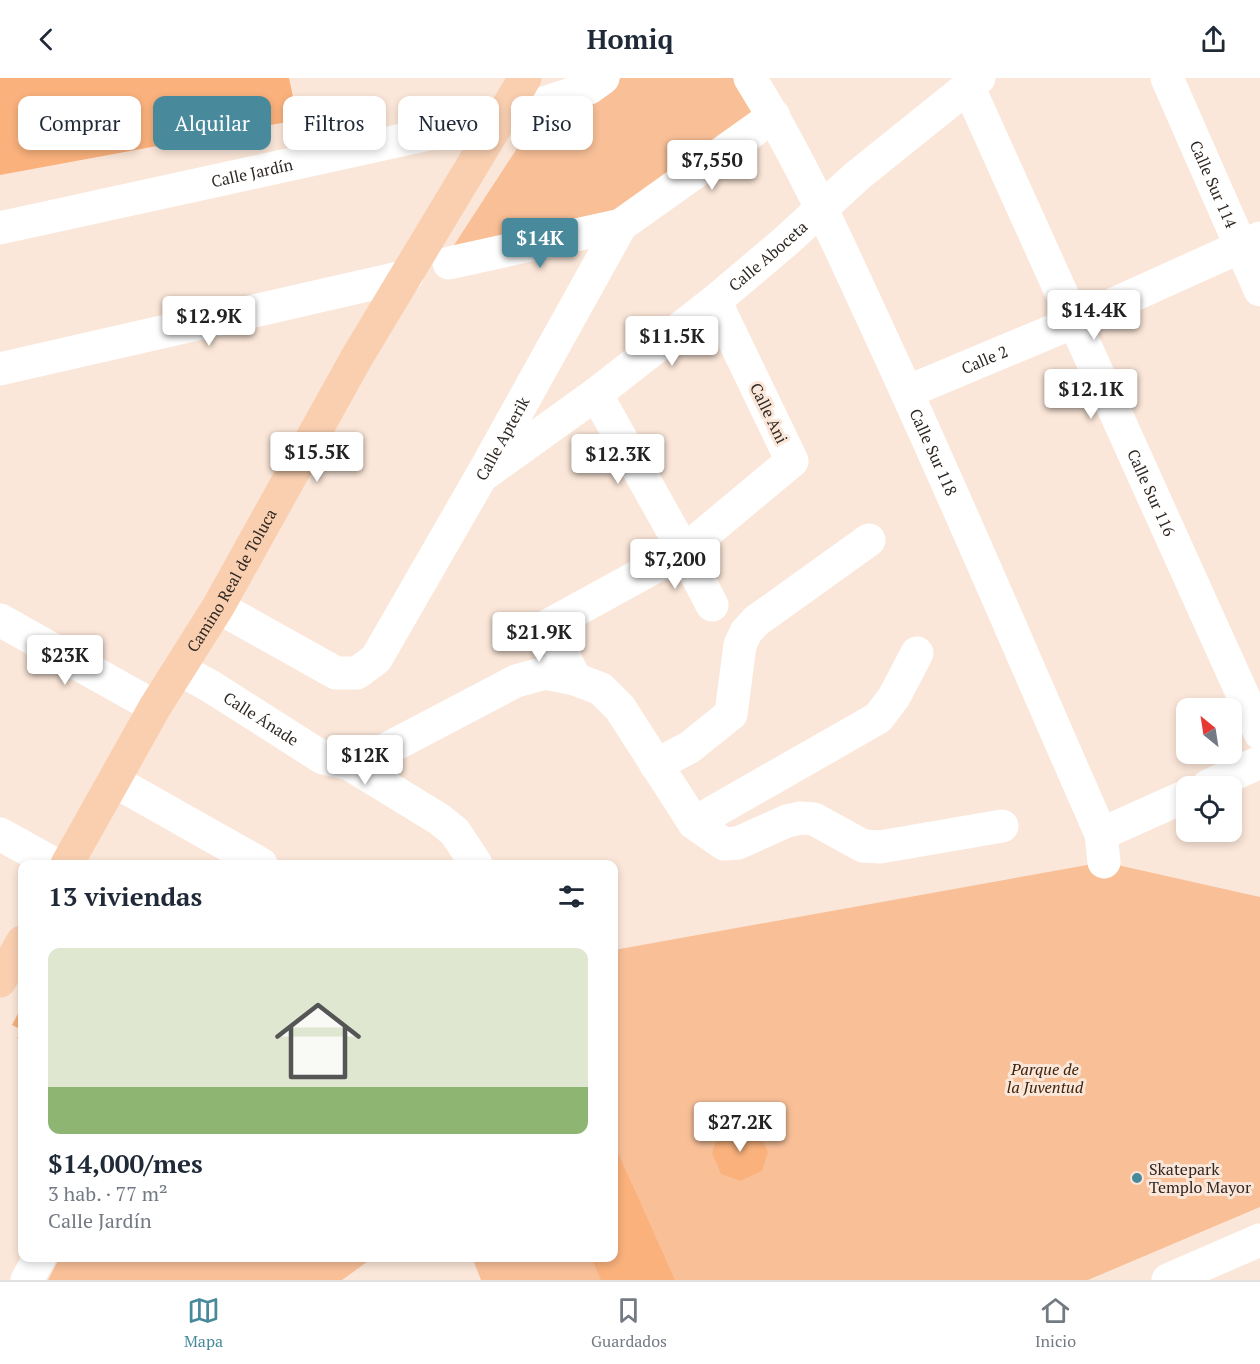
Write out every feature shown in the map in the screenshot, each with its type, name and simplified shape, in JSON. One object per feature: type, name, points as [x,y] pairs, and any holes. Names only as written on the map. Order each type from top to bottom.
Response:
[{"type":"main road","name":"Camino Real de Toluca","points":[[69,860],[155,707],[218,608],[357,357],[525,78]]},
{"type":"main road","points":[[0,981],[18,949]]},
{"type":"street","name":"Calle Jardín","points":[[0,228],[502,117],[589,88],[603,78]]},
{"type":"street","name":"Calle Sur 118","points":[[750,78],[774,116],[821,208],[907,392],[1102,848],[1176,801]]},
{"type":"street","name":"Calle Sur 114","points":[[1167,78],[1251,242],[1260,290]]},
{"type":"street","name":"Calle Aboceta","points":[[482,475],[525,447],[596,394],[715,301],[786,242],[857,176],[974,82]]},
{"type":"street","name":"Calle Sur 116","points":[[974,82],[1074,322],[1260,733]]},
{"type":"street","name":"Calle Apterik","points":[[218,608],[336,674],[357,673],[376,659],[482,475],[621,225],[774,116]]},
{"type":"street","points":[[449,263],[621,225]]},
{"type":"street","name":"Calle 2","points":[[907,392],[1074,322],[1251,242]]},
{"type":"street","points":[[0,369],[407,276]]},
{"type":"street","name":"Calle Ani","points":[[684,551],[792,461],[715,301]]},
{"type":"street","points":[[596,394],[712,604]]},
{"type":"street","points":[[656,765],[690,747],[731,714],[740,645],[746,632],[756,621],[869,540]]},
{"type":"street","points":[[575,679],[549,626],[684,551]]},
{"type":"street","points":[[0,620],[155,707]]},
{"type":"street","points":[[693,823],[878,718],[894,697],[917,652]]},
{"type":"street","name":"Calle Ánade","points":[[179,669],[210,686],[323,758],[349,764],[447,825],[455,832],[473,860]]},
{"type":"street","points":[[349,764],[376,754],[516,681],[544,672],[575,679],[601,689],[620,708],[693,823],[724,844],[738,843],[788,820],[801,818],[814,819],[862,846],[880,847],[1002,826]]},
{"type":"street","points":[[1230,776],[1260,762]]},
{"type":"street","points":[[114,781],[254,860]]},
{"type":"street","points":[[0,834],[47,860]]},
{"type":"street","points":[[1168,1280],[1260,1240]]},
{"type":"street","points":[[27,1280],[37,1262]]},
{"type":"green space","points":[[621,78],[742,78],[768,115],[620,220],[445,259],[516,150],[593,150],[593,98],[599,96]]},
{"type":"green space","name":"Parque de la Juventud","points":[[1104,862],[1260,897],[1260,1207],[1088,1280],[481,1280],[474,1262],[618,1262],[618,949]]},
{"type":"green space","points":[[57,1262],[367,1262],[342,1280],[48,1280]]},
{"type":"building","points":[[0,78],[289,78],[293,96],[283,96],[283,123],[271,125],[271,96],[153,96],[153,147],[141,149],[141,96],[18,96],[18,150],[135,150],[0,175]]},
{"type":"building","points":[[18,1014],[18,1028],[12,1025]]},
{"type":"building","points":[[741,1125],[759,1132],[768,1152],[762,1171],[740,1181],[721,1174],[712,1153],[718,1135]]},
{"type":"building","points":[[618,1153],[675,1280],[601,1280],[593,1262],[618,1262]]},
{"type":"place","name":"Skatepark Templo Mayor","points":[[1137,1178]]}]
